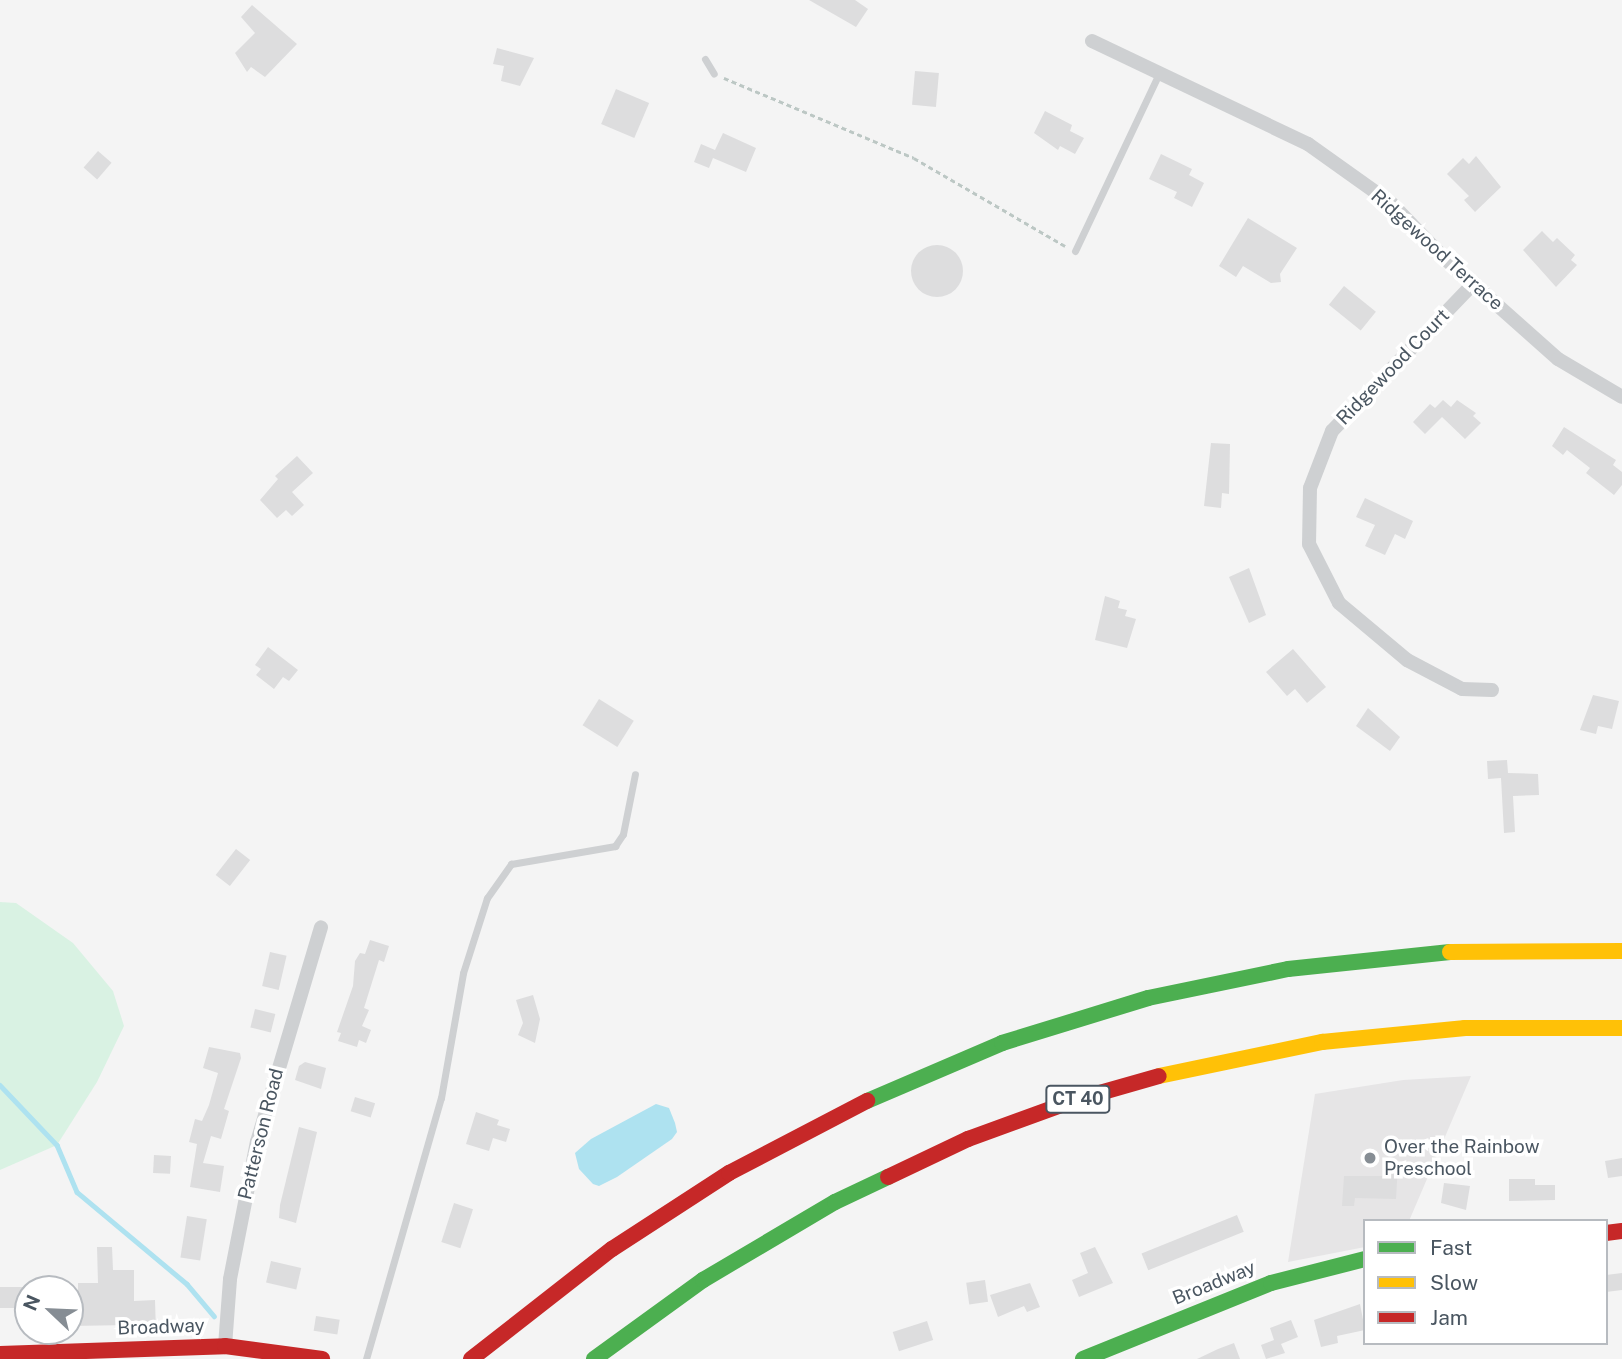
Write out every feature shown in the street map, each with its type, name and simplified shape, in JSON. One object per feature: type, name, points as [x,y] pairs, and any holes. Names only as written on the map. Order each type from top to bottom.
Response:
[{"type":"main road","points":[[475,1356],[612,1249],[729,1173],[846,1110],[1002,1043],[1138,1001],[1288,969],[1467,950],[1622,951]]},
{"type":"main road","name":"CT 40","points":[[594,1359],[703,1280],[835,1202],[968,1139],[1076,1100],[1192,1067],[1322,1042],[1465,1028],[1622,1028]]},
{"type":"main road","name":"Broadway","points":[[1086,1359],[1271,1283],[1363,1260]]},
{"type":"main road","name":"Broadway","points":[[0,1354],[225,1346],[322,1359]]},
{"type":"street","name":"Ridgewood Terrace","points":[[1092,41],[1308,144],[1392,204],[1474,284],[1558,359],[1622,397]]},
{"type":"street","name":"Ridgewood Court","points":[[1474,284],[1332,431],[1310,488],[1309,544],[1339,603],[1407,660],[1462,689],[1492,690]]},
{"type":"street","name":"Patterson Road","points":[[225,1346],[230,1279],[257,1142],[321,927]]},
{"type":"lane","points":[[705,59],[714,74]]},
{"type":"lane","points":[[1075,251],[1160,72]]},
{"type":"lane","points":[[366,1359],[441,1098],[463,972],[487,898],[511,864],[615,845],[622,834],[635,774]]},
{"type":"path","points":[[714,74],[914,158],[1075,251]]},
{"type":"shaded area","name":"Over the Rainbow Preschool","points":[[1471,1076],[1410,1219],[1363,1219],[1363,1247],[1288,1262],[1315,1094],[1403,1080]]},
{"type":"green space","points":[[0,902],[16,903],[73,943],[113,991],[124,1026],[97,1082],[57,1145],[0,1170]]},
{"type":"water","points":[[656,1104],[669,1108],[677,1132],[672,1139],[617,1177],[599,1186],[593,1184],[579,1169],[575,1153],[591,1139]]},
{"type":"building","points":[[809,0],[855,0],[868,9],[856,27]]},
{"type":"building","points":[[252,5],[297,44],[265,77],[251,67],[247,72],[235,53],[255,33],[241,17]]},
{"type":"building","points":[[497,48],[534,58],[520,86],[501,81],[504,66],[493,64]]},
{"type":"building","points":[[915,71],[939,73],[936,107],[912,105]]},
{"type":"building","points":[[616,89],[649,103],[634,138],[601,124]]},
{"type":"building","points":[[1045,111],[1072,125],[1070,131],[1084,138],[1075,154],[1060,146],[1058,150],[1034,133]]},
{"type":"building","points":[[723,133],[756,148],[746,172],[713,158],[709,168],[694,162],[701,144],[715,150]]},
{"type":"building","points":[[98,151],[112,163],[97,179],[84,168]]},
{"type":"building","points":[[1161,154],[1192,169],[1189,175],[1204,183],[1192,207],[1174,198],[1177,192],[1149,179]]},
{"type":"building","points":[[1476,156],[1501,187],[1475,212],[1464,200],[1469,196],[1447,174],[1463,158],[1469,164]]},
{"type":"building","points":[[1248,218],[1297,248],[1280,274],[1281,282],[1271,283],[1243,266],[1236,277],[1219,266]]},
{"type":"building","points":[[1542,231],[1553,242],[1557,238],[1575,255],[1571,260],[1577,265],[1556,287],[1523,250]]},
{"type":"building","points":[[937,245],[947,247],[955,253],[961,261],[961,281],[955,289],[947,295],[937,297],[927,295],[919,289],[913,281],[911,271],[913,261],[919,253],[927,247]]},
{"type":"building","points":[[1344,286],[1376,312],[1361,330],[1329,305]]},
{"type":"building","points":[[1443,400],[1451,407],[1457,400],[1476,413],[1473,416],[1481,423],[1465,439],[1442,417],[1425,434],[1413,422],[1430,404],[1435,408]]},
{"type":"building","points":[[1564,427],[1616,460],[1613,465],[1622,472],[1622,485],[1614,495],[1586,473],[1590,468],[1567,450],[1563,455],[1552,446]]},
{"type":"building","points":[[1211,443],[1230,444],[1229,494],[1222,493],[1221,508],[1204,506]]},
{"type":"building","points":[[297,456],[313,473],[292,492],[304,505],[292,516],[286,510],[277,518],[260,500],[278,479],[275,476]]},
{"type":"building","points":[[1365,498],[1413,521],[1405,539],[1395,534],[1385,555],[1365,546],[1375,525],[1356,517]]},
{"type":"building","points":[[1249,568],[1266,615],[1249,623],[1229,577]]},
{"type":"building","points":[[1105,596],[1120,601],[1118,608],[1127,610],[1125,616],[1136,619],[1127,648],[1095,640]]},
{"type":"building","points":[[268,647],[298,670],[289,681],[283,677],[274,689],[256,675],[261,669],[255,665]]},
{"type":"building","points":[[1293,649],[1326,687],[1307,703],[1295,689],[1287,696],[1266,672]]},
{"type":"building","points":[[1593,695],[1619,701],[1612,729],[1598,726],[1596,734],[1580,730]]},
{"type":"building","points":[[599,699],[634,721],[617,747],[583,725]]},
{"type":"building","points":[[1368,708],[1400,737],[1390,751],[1356,726]]},
{"type":"building","points":[[1507,760],[1508,773],[1538,774],[1539,795],[1513,796],[1515,832],[1504,833],[1501,778],[1488,779],[1487,761]]},
{"type":"building","points":[[236,849],[250,860],[230,886],[216,875]]},
{"type":"building","points":[[370,940],[389,946],[384,962],[379,960],[364,1008],[369,1010],[362,1026],[371,1030],[366,1043],[359,1040],[357,1047],[338,1041],[341,1033],[337,1032],[353,986],[355,961],[360,953],[365,954]]},
{"type":"building","points":[[270,952],[287,956],[279,990],[262,986]]},
{"type":"building","points":[[533,995],[540,1019],[535,1043],[518,1035],[523,1023],[516,1000]]},
{"type":"building","points":[[255,1009],[275,1014],[271,1033],[250,1027]]},
{"type":"building","points":[[209,1047],[240,1053],[241,1058],[224,1109],[229,1111],[221,1139],[211,1136],[203,1163],[224,1166],[220,1192],[190,1187],[197,1144],[189,1142],[195,1119],[202,1121],[209,1105],[218,1073],[203,1068]]},
{"type":"building","points":[[305,1062],[326,1068],[321,1089],[295,1080],[299,1066]]},
{"type":"building","points":[[355,1097],[375,1103],[371,1117],[351,1111]]},
{"type":"building","points":[[476,1112],[499,1120],[497,1125],[510,1129],[506,1142],[493,1138],[489,1151],[466,1144]]},
{"type":"building","points":[[299,1127],[317,1132],[296,1223],[279,1218]]},
{"type":"building","points":[[154,1155],[171,1156],[170,1174],[153,1173]]},
{"type":"building","points":[[1622,1158],[1622,1176],[1608,1178],[1605,1161]]},
{"type":"building","points":[[1383,1164],[1398,1165],[1396,1199],[1355,1198],[1354,1206],[1342,1206],[1344,1176],[1382,1176]]},
{"type":"building","points":[[1509,1179],[1535,1179],[1535,1185],[1555,1185],[1555,1200],[1509,1201]]},
{"type":"building","points":[[1444,1183],[1470,1186],[1466,1210],[1441,1203]]},
{"type":"building","points":[[454,1203],[473,1209],[460,1248],[441,1242]]},
{"type":"building","points":[[1237,1215],[1244,1232],[1148,1270],[1142,1254]]},
{"type":"building","points":[[187,1216],[207,1219],[200,1261],[180,1257]]},
{"type":"building","points":[[97,1247],[112,1247],[113,1270],[134,1270],[134,1301],[155,1300],[156,1332],[139,1333],[139,1326],[130,1325],[84,1326],[84,1283],[98,1283]]},
{"type":"building","points":[[1095,1247],[1113,1283],[1079,1297],[1072,1280],[1088,1273],[1080,1253]]},
{"type":"building","points":[[271,1261],[301,1268],[296,1289],[266,1282]]},
{"type":"building","points":[[1622,1273],[1622,1290],[1608,1292],[1608,1275]]},
{"type":"building","points":[[985,1280],[988,1302],[969,1304],[966,1283]]},
{"type":"building","points":[[1030,1283],[1040,1307],[1027,1312],[1024,1306],[998,1317],[990,1295]]},
{"type":"building","points":[[0,1287],[14,1287],[14,1308],[0,1308]]},
{"type":"building","points":[[1360,1304],[1363,1330],[1337,1336],[1338,1343],[1321,1347],[1314,1320]]},
{"type":"building","points":[[316,1316],[340,1320],[337,1335],[314,1331]]},
{"type":"building","points":[[1291,1320],[1298,1337],[1281,1344],[1285,1353],[1266,1359],[1261,1345],[1274,1340],[1270,1328]]},
{"type":"building","points":[[927,1321],[933,1340],[899,1351],[893,1332]]},
{"type":"building","points":[[1234,1343],[1240,1359],[1197,1359],[1218,1349]]},
{"type":"waterway","points":[[0,1085],[57,1145],[77,1192],[187,1284],[214,1316]]},
{"type":"traffic: fast","points":[[867,1101],[1002,1043],[1148,998],[1288,969],[1450,952]]},
{"type":"traffic: fast","points":[[594,1359],[703,1280],[835,1202],[888,1177]]},
{"type":"traffic: fast","points":[[1083,1359],[1271,1283],[1363,1260]]},
{"type":"traffic: slow","points":[[1450,952],[1622,951]]},
{"type":"traffic: slow","points":[[1159,1076],[1322,1042],[1465,1028],[1622,1028]]},
{"type":"traffic: jam","points":[[888,1177],[968,1139],[1075,1100],[1159,1076]]},
{"type":"traffic: jam","points":[[471,1359],[612,1249],[729,1173],[867,1101]]},
{"type":"traffic: jam","points":[[1608,1233],[1622,1231]]},
{"type":"traffic: jam","points":[[0,1354],[225,1346],[322,1359]]},
{"type":"place","name":"Over the Rainbow Preschool","points":[[1370,1158]]}]
